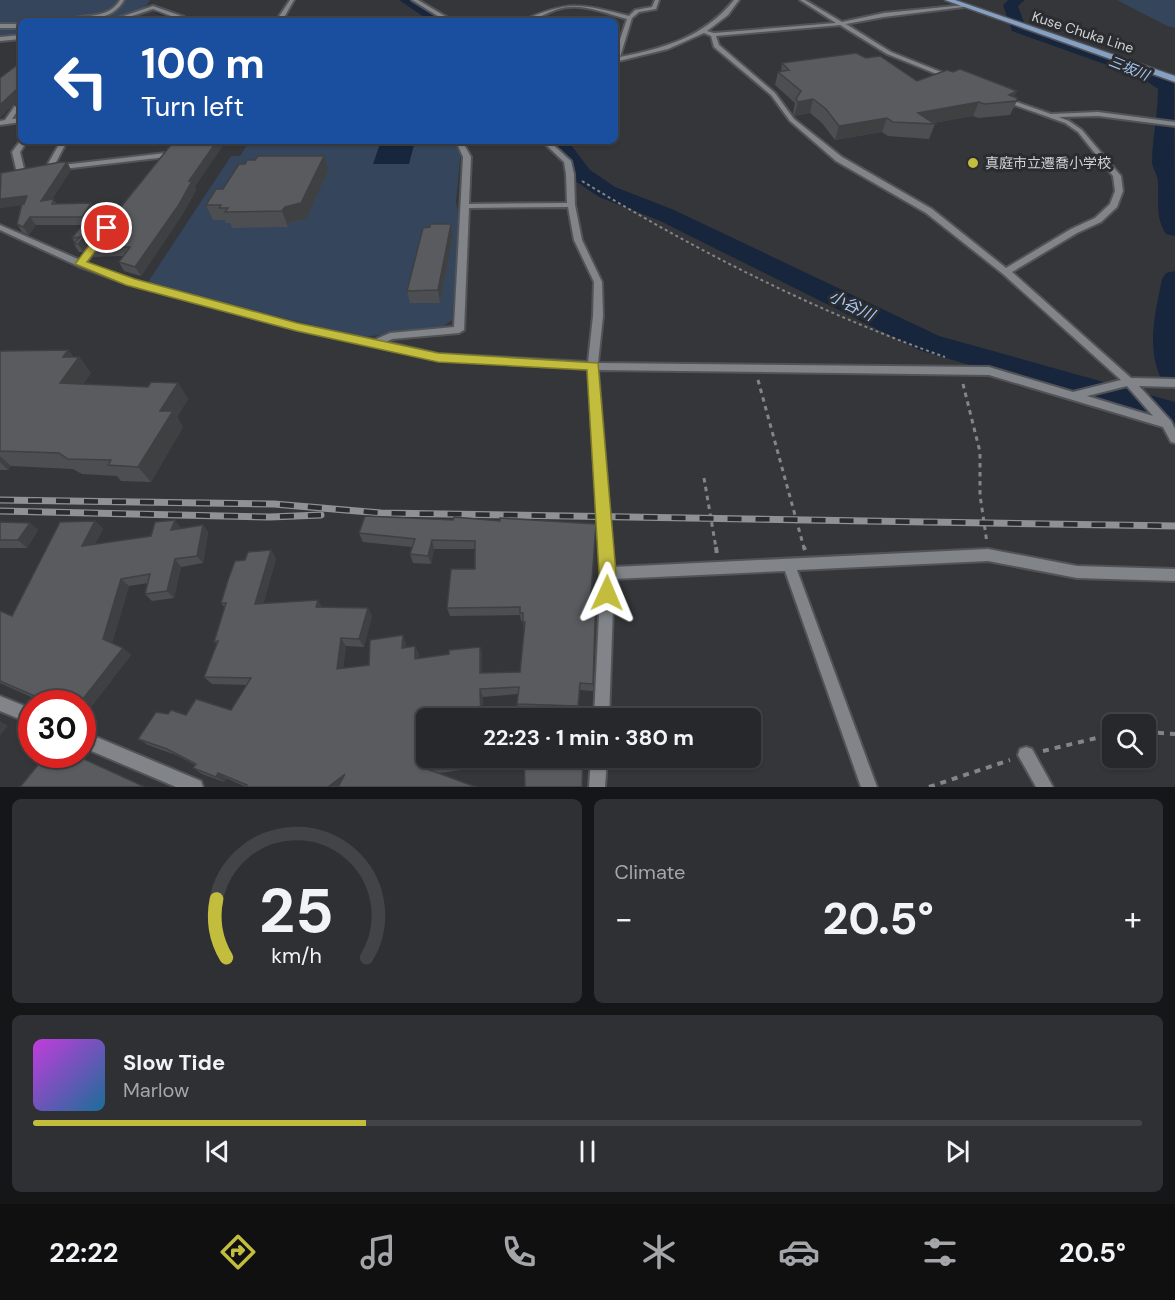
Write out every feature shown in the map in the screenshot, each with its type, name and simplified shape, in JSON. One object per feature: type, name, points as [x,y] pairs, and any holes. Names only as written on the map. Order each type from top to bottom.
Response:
[{"type":"main road","name":"Kuse Chuka Line","points":[[948,0],[1175,79]]},
{"type":"street","points":[[81,18],[112,12],[120,7],[122,0]]},
{"type":"street","points":[[153,7],[156,0]]},
{"type":"street","points":[[281,18],[292,0]]},
{"type":"street","points":[[414,0],[445,18]]},
{"type":"street","points":[[618,55],[630,18],[637,11],[654,8],[657,0]]},
{"type":"street","points":[[709,33],[738,0]]},
{"type":"street","points":[[802,0],[889,53],[954,79]]},
{"type":"street","points":[[537,18],[558,7],[574,5],[630,18]]},
{"type":"street","points":[[618,60],[709,33],[839,24],[884,15],[963,6]]},
{"type":"street","points":[[121,18],[153,7],[182,18]]},
{"type":"street","points":[[0,26],[18,26]]},
{"type":"street","points":[[709,33],[716,46],[773,94],[792,120],[813,139],[854,171],[929,211],[1006,272],[1129,382],[1167,424],[1175,440]]},
{"type":"street","points":[[0,39],[18,37]]},
{"type":"street","points":[[996,96],[1050,116],[1080,131],[1117,176],[1119,191],[1114,205],[1098,220],[1074,231],[1006,272]]},
{"type":"street","points":[[4,122],[18,105]]},
{"type":"street","points":[[1050,116],[1098,114],[1175,124]]},
{"type":"street","points":[[21,173],[16,152],[22,144]]},
{"type":"street","points":[[41,170],[62,144]]},
{"type":"street","points":[[375,344],[390,336],[459,330],[467,157],[460,144]]},
{"type":"street","points":[[548,144],[567,161],[570,174],[571,205],[578,240],[598,282],[598,316],[593,366],[608,573],[601,708]]},
{"type":"street","points":[[10,176],[169,151],[159,164]]},
{"type":"street","points":[[465,206],[571,205]]},
{"type":"street","points":[[0,227],[81,264],[130,282],[297,327],[438,357],[593,366],[756,370],[990,371],[1167,424]]},
{"type":"street","points":[[81,264],[107,228]]},
{"type":"street","points":[[1072,396],[1129,382],[1175,383]]},
{"type":"street","points":[[608,573],[988,555],[1077,572],[1175,575]]},
{"type":"street","points":[[789,565],[869,787]]},
{"type":"street","points":[[0,703],[18,711]]},
{"type":"street","points":[[96,745],[195,787]]},
{"type":"street","points":[[1026,755],[1045,787]]},
{"type":"street","points":[[597,787],[598,768]]},
{"type":"path","points":[[570,174],[665,233],[818,310],[947,357]]},
{"type":"path","points":[[756,370],[809,564]]},
{"type":"path","points":[[960,370],[980,452],[980,495],[988,555]]},
{"type":"path","points":[[704,478],[719,568]]},
{"type":"path","points":[[1156,733],[1175,734]]},
{"type":"shaded area","points":[[0,0],[150,0],[141,9],[128,16],[116,18],[18,18],[18,34],[0,35]]},
{"type":"shaded area","points":[[1117,0],[1175,0],[1175,28],[1167,26]]},
{"type":"shaded area","points":[[247,144],[456,144],[461,151],[456,202],[459,216],[452,320],[441,328],[363,337],[175,292],[148,282],[231,156],[240,156]]},
{"type":"shaded area","points":[[380,144],[414,144],[409,164],[373,164]]},
{"type":"building","points":[[856,53],[866,58],[880,56],[917,81],[947,70],[953,72],[960,69],[1017,91],[1009,95],[1017,98],[1017,101],[984,104],[979,102],[918,113],[935,124],[893,122],[887,118],[839,126],[826,109],[813,99],[798,102],[796,99],[801,91],[778,72],[789,70],[782,63]]},
{"type":"building","points":[[18,64],[18,98],[17,89],[0,105],[0,78]]},
{"type":"building","points":[[172,144],[215,144],[189,181],[192,181],[178,206],[135,267],[119,262],[130,247],[88,248]]},
{"type":"building","points":[[258,156],[324,156],[301,203],[285,207],[282,211],[225,212],[228,208],[219,208],[221,205],[206,205],[216,189],[223,189],[239,164],[245,164],[247,160],[255,160]]},
{"type":"building","points":[[67,162],[41,201],[54,199],[52,204],[91,203],[82,217],[30,217],[23,227],[17,224],[22,204],[27,196],[0,199],[1,173]]},
{"type":"building","points":[[98,205],[110,205],[78,244],[74,244],[80,237],[72,238]]},
{"type":"building","points":[[430,224],[451,224],[438,290],[407,291],[423,228],[430,227]]},
{"type":"building","points":[[68,350],[63,357],[79,357],[60,383],[148,387],[151,382],[178,383],[160,411],[173,411],[138,467],[108,465],[111,460],[68,459],[59,453],[0,451],[0,351]]},
{"type":"building","points":[[365,516],[453,520],[454,517],[500,521],[500,518],[596,524],[591,594],[596,594],[593,684],[580,683],[578,706],[517,704],[519,687],[480,689],[481,708],[416,708],[416,768],[434,768],[427,769],[476,787],[338,787],[345,774],[328,787],[245,787],[247,785],[218,773],[216,777],[193,768],[196,764],[167,749],[138,739],[156,712],[168,714],[171,710],[186,715],[196,699],[231,710],[251,678],[204,677],[218,641],[214,642],[226,603],[221,603],[228,580],[235,561],[245,560],[248,552],[271,550],[255,604],[318,600],[316,607],[368,608],[359,639],[341,638],[337,669],[369,665],[370,640],[403,635],[402,648],[415,646],[415,659],[449,654],[449,650],[480,647],[480,673],[520,672],[525,622],[523,622],[523,613],[520,613],[520,607],[447,608],[451,569],[475,569],[475,541],[432,540],[428,556],[410,554],[415,539],[359,533]]},
{"type":"building","points":[[175,520],[171,530],[203,525],[197,556],[175,559],[167,591],[145,594],[150,574],[121,579],[103,639],[123,648],[90,690],[21,690],[0,681],[0,611],[12,616],[60,522],[95,521],[82,546],[151,536],[155,522]]},
{"type":"building","points":[[0,522],[30,523],[18,540],[0,540]]},
{"type":"building","points":[[96,765],[145,787],[20,787],[36,768],[96,768]]},
{"type":"building","points":[[524,768],[583,768],[582,787],[525,787]]},
{"type":"waterway","name":"小谷川","points":[[406,0],[436,18]]},
{"type":"waterway","name":"三坂川","points":[[1018,0],[1010,5],[1018,28],[1147,73],[1167,87],[1168,118],[1163,165],[1169,178],[1168,203],[1175,229]]},
{"type":"waterway","points":[[157,12],[174,18]]},
{"type":"waterway","name":"小谷川","points":[[559,144],[582,175],[607,192],[666,215],[929,343],[1175,414]]},
{"type":"waterway","name":"三坂川","points":[[1175,279],[1167,342],[1170,367],[1175,376]]},
{"type":"railway","points":[[0,500],[274,504],[381,513],[1175,526]]},
{"type":"railway","points":[[0,511],[270,517],[321,515]]},
{"type":"place","name":"真庭市立遷喬小学校","points":[[973,163]]},
{"type":"route","points":[[107,228],[81,264],[130,282],[297,327],[438,357],[593,366],[608,573],[607,593]]}]
